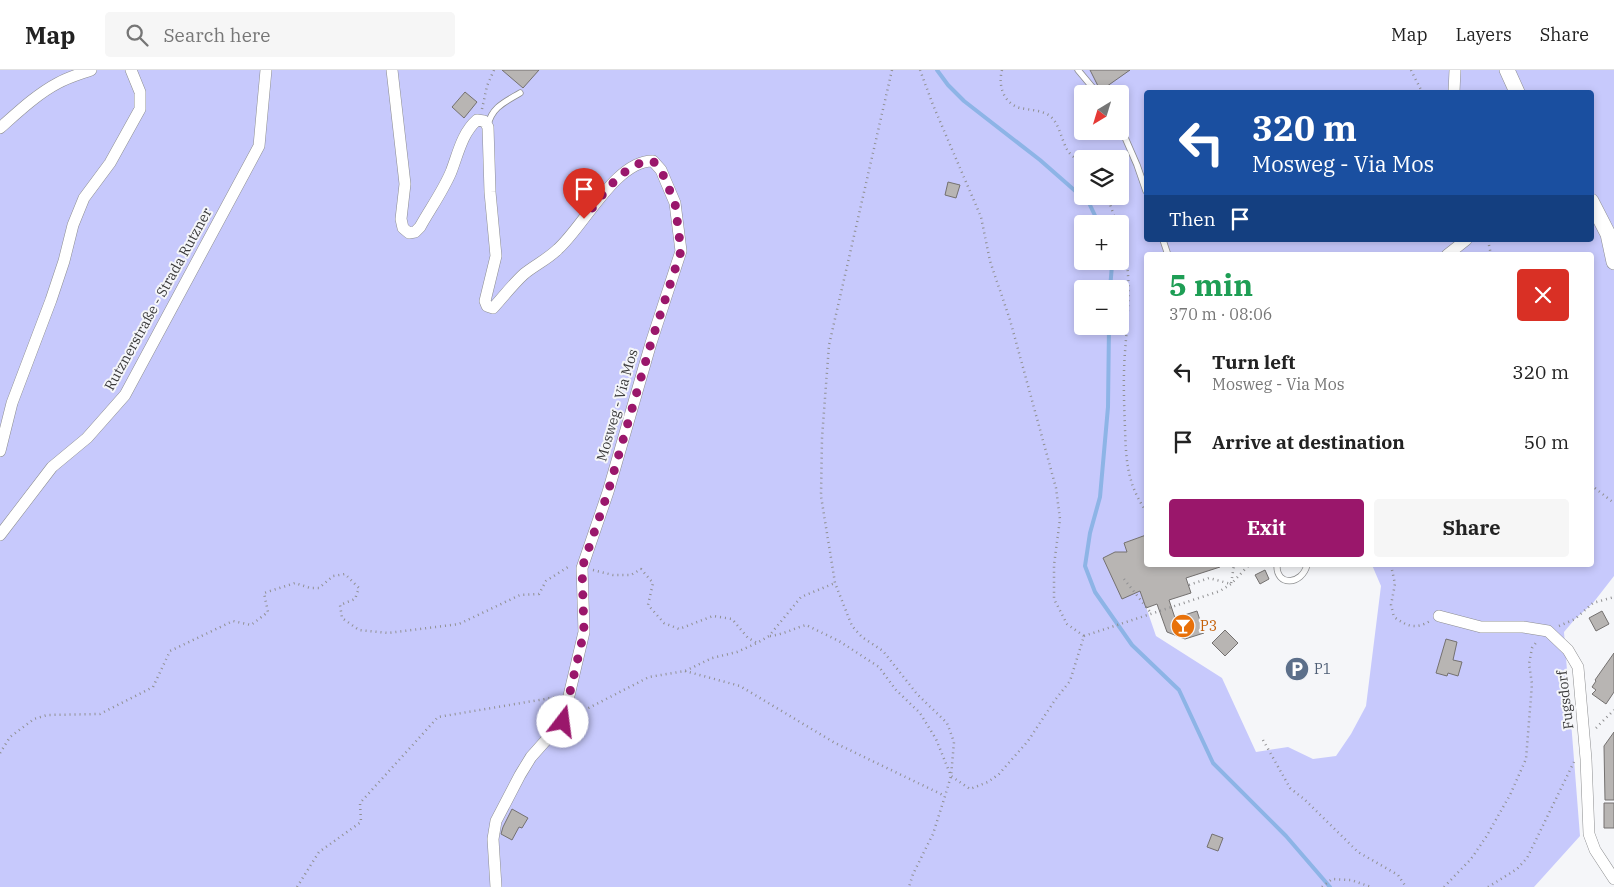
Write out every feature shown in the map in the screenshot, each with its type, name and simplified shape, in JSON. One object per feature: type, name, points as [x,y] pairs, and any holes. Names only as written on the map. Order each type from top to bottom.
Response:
[{"type":"street","points":[[0,128],[56,84],[91,70]]},
{"type":"street","points":[[0,451],[12,403],[52,300],[73,225],[84,198],[110,163],[140,109],[140,92],[131,70]]},
{"type":"street","name":"Rutznerstraße - Strada Rutzner","points":[[0,535],[52,467],[87,438],[125,395],[259,146],[266,70]]},
{"type":"street","points":[[392,70],[405,184],[401,220],[403,228],[409,233],[415,232],[420,228],[450,174],[461,143],[470,125],[477,120],[483,123]]},
{"type":"street","points":[[1454,90],[1455,70]]},
{"type":"street","points":[[1506,70],[1516,90]]},
{"type":"street","name":"Mosweg - Via Mos","points":[[483,123],[496,256],[485,301],[487,306],[493,308],[523,275],[558,249],[604,193],[632,166],[644,161],[653,161],[661,170],[675,203],[681,251],[651,343],[608,492],[582,568],[584,632],[563,722],[527,763],[496,821],[493,840],[496,887]]},
{"type":"street","points":[[1594,208],[1608,234],[1614,262]]},
{"type":"street","points":[[1451,252],[1463,242]]},
{"type":"street","points":[[1440,616],[1481,627],[1523,627],[1548,631]]},
{"type":"street","name":"Fugsdorf","points":[[1548,631],[1568,650],[1578,667],[1589,834],[1595,850],[1614,879]]},
{"type":"lane","points":[[1078,70],[1090,85]]},
{"type":"lane","points":[[483,123],[496,107],[520,93]]},
{"type":"lane","points":[[1126,140],[1144,185]]},
{"type":"lane","points":[[1277,567],[1280,577],[1292,581],[1297,580],[1303,575],[1306,567]]},
{"type":"path","points":[[483,123],[488,86],[494,70]]},
{"type":"path","points":[[892,70],[829,345],[822,438],[821,496],[835,582],[852,626],[862,637],[883,651],[916,694],[947,723],[954,742],[950,776],[945,796],[932,834],[913,874],[909,887]]},
{"type":"path","points":[[920,70],[981,218],[990,261],[1010,320],[1056,488],[1060,519],[1054,565],[1054,599],[1067,624],[1084,636]]},
{"type":"path","points":[[1002,70],[1001,87],[1008,101],[1017,107],[1050,116],[1059,130],[1069,153],[1074,157]]},
{"type":"path","points":[[1411,70],[1421,90]]},
{"type":"path","points":[[1127,270],[1129,314],[1124,353],[1127,465],[1132,485],[1144,507]]},
{"type":"path","points":[[1594,487],[1614,503]]},
{"type":"path","points":[[0,752],[10,737],[34,719],[47,715],[100,714],[153,687],[170,651],[234,621],[251,625],[268,612],[264,593],[295,583],[310,588],[319,588],[333,576],[345,574],[359,588],[355,600],[340,605],[342,618],[360,630],[388,633],[459,624],[520,595],[539,594],[546,580],[568,567],[614,575],[631,575],[641,569],[653,582],[648,605],[664,623],[679,629],[713,616],[732,619],[748,638],[757,643]]},
{"type":"path","points":[[1231,584],[1234,567]]},
{"type":"path","points":[[1084,636],[1220,591],[1231,584],[1247,567]]},
{"type":"path","points":[[1391,567],[1395,584],[1391,605],[1394,617],[1405,625],[1422,626],[1440,616]]},
{"type":"path","points":[[1189,585],[1209,578],[1231,584]]},
{"type":"path","points":[[1124,579],[1151,613]]},
{"type":"path","points":[[563,722],[649,677],[685,671],[712,658],[737,652],[757,643],[769,636],[802,597],[835,582]]},
{"type":"path","points":[[1444,887],[1471,860],[1486,837],[1510,795],[1526,759],[1532,684],[1529,664],[1532,648],[1548,631],[1575,619],[1593,603],[1614,597]]},
{"type":"path","points":[[769,636],[778,635],[787,630],[806,625],[840,642],[879,667],[896,690],[920,713],[936,739],[950,776],[970,790],[988,782],[999,774],[1028,741],[1070,681],[1084,636]]},
{"type":"path","points":[[685,671],[740,686],[835,743],[945,796]]},
{"type":"path","points":[[297,887],[319,852],[361,822],[360,803],[438,717],[570,694]]},
{"type":"path","points":[[1488,887],[1517,869],[1527,858],[1584,744],[1593,731],[1614,710]]},
{"type":"path","points":[[1263,740],[1290,788],[1304,799],[1358,852],[1398,875],[1406,887]]},
{"type":"path","points":[[1322,887],[1332,880],[1351,880],[1371,887]]},
{"type":"shaded area","points":[[0,70],[1614,70],[1614,576],[1593,603],[1564,632],[1580,836],[1534,887],[0,887]]},
{"type":"building","points":[[502,70],[539,70],[523,88]]},
{"type":"building","points":[[1090,70],[1130,70],[1109,85],[1098,85]]},
{"type":"building","points":[[465,92],[477,102],[464,118],[452,107]]},
{"type":"building","points":[[948,182],[960,185],[956,198],[945,195]]},
{"type":"building","points":[[1144,536],[1144,567],[1220,567],[1186,578],[1191,593],[1169,600],[1175,618],[1197,611],[1204,633],[1185,639],[1167,632],[1157,604],[1146,608],[1140,591],[1122,599],[1103,558],[1115,552],[1127,552],[1124,543]]},
{"type":"building","points":[[1265,570],[1269,579],[1260,584],[1255,575]]},
{"type":"building","points":[[1602,611],[1609,624],[1596,631],[1589,618]]},
{"type":"building","points":[[1225,630],[1238,643],[1225,656],[1212,643]]},
{"type":"building","points":[[1446,639],[1457,642],[1453,660],[1462,662],[1458,676],[1448,673],[1447,676],[1436,673]]},
{"type":"building","points":[[1614,653],[1614,692],[1606,704],[1592,694],[1596,690],[1592,687]]},
{"type":"building","points":[[1614,732],[1614,800],[1605,800],[1604,746]]},
{"type":"building","points":[[1604,803],[1614,803],[1614,828],[1604,828]]},
{"type":"building","points":[[512,809],[528,818],[522,828],[519,827],[512,840],[501,834]]},
{"type":"building","points":[[1212,834],[1223,838],[1218,851],[1207,847]]},
{"type":"waterway","points":[[937,70],[948,85],[964,101],[1040,160],[1089,203],[1095,215]]},
{"type":"waterway","points":[[1111,280],[1112,270]]},
{"type":"waterway","points":[[1109,335],[1108,407],[1100,497],[1090,533],[1085,566],[1095,592],[1132,645],[1179,690],[1213,763],[1286,836],[1330,887]]},
{"type":"place","name":"P3","points":[[1183,626]]},
{"type":"place","name":"P1","points":[[1297,669]]},
{"type":"route","points":[[563,722],[584,632],[582,568],[608,492],[651,343],[681,251],[675,203],[661,170],[653,161],[644,161],[632,166],[604,193],[584,219]]}]
